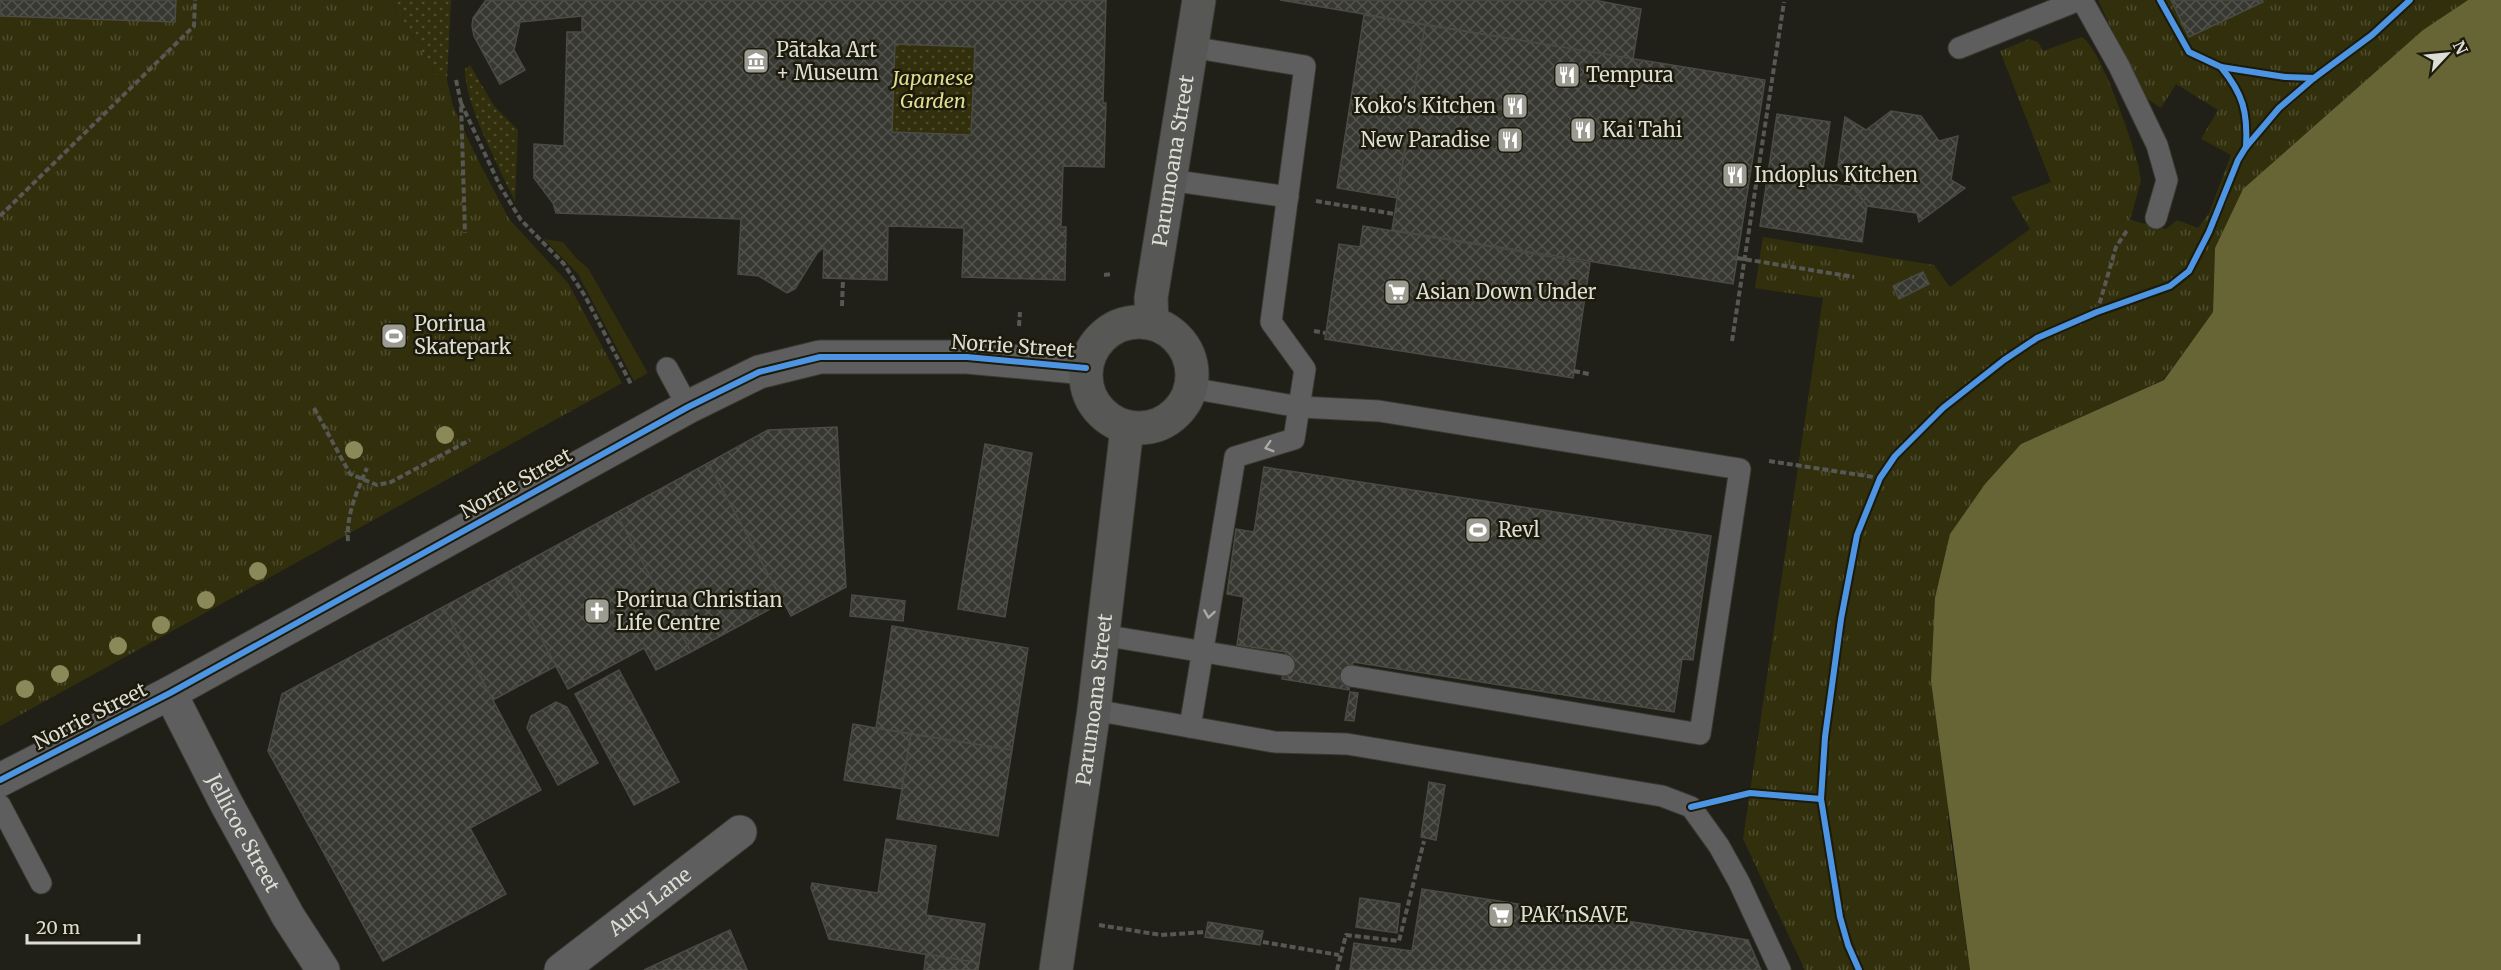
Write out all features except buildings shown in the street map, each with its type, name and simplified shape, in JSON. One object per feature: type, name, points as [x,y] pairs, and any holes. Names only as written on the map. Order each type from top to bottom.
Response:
[{"type":"main road","name":"Parumoana Street","points":[[1152,323],[1151,298],[1199,0]]},
{"type":"main road","points":[[1132,322],[1152,323],[1170,332],[1184,348],[1191,367],[1190,388],[1182,406],[1167,420],[1149,428],[1127,428],[1109,420],[1095,406],[1087,388],[1086,368],[1092,349],[1113,328],[1132,322]]},
{"type":"main road","name":"Parumoana Street","points":[[1056,970],[1094,710],[1127,428]]},
{"type":"street","name":"Norrie Street","points":[[0,780],[170,693],[688,407],[759,372],[820,357],[967,357],[1086,368]]},
{"type":"street","name":"Jellicoe Street","points":[[170,693],[226,803],[288,916],[322,970]]},
{"type":"street","name":"Auty Lane","points":[[561,970],[740,832]]},
{"type":"lane","points":[[1959,48],[2080,0],[2119,66],[2157,145],[2167,180],[2156,218]]},
{"type":"lane","points":[[1190,727],[1235,457],[1294,440],[1305,369],[1271,322],[1305,66],[1191,47]]},
{"type":"lane","points":[[1169,180],[1288,197]]},
{"type":"lane","points":[[667,368],[688,407]]},
{"type":"lane","points":[[1190,388],[1300,407],[1379,411],[1740,469],[1700,734],[1351,676]]},
{"type":"lane","points":[[1102,635],[1284,665]]},
{"type":"lane","points":[[1094,710],[1275,742],[1316,742],[1357,746],[1662,796],[1691,807],[1719,846],[1739,882],[1780,970]]},
{"type":"lane","points":[[0,805],[41,883]]},
{"type":"path","points":[[0,216],[194,26],[195,0]]},
{"type":"path","points":[[1732,341],[1784,3]]},
{"type":"path","points":[[456,80],[461,103],[465,233]]},
{"type":"path","points":[[461,103],[505,195],[521,220],[569,272],[585,296],[632,386]]},
{"type":"path","points":[[1288,197],[1395,214]]},
{"type":"path","points":[[2097,312],[2116,247],[2134,220]]},
{"type":"path","points":[[1737,258],[1854,277]]},
{"type":"path","points":[[1104,274],[1113,274]]},
{"type":"path","points":[[842,306],[843,279]]},
{"type":"path","points":[[1019,327],[1020,312]]},
{"type":"path","points":[[1574,371],[1589,374]]},
{"type":"path","points":[[314,408],[350,474],[377,485],[391,482],[470,440]]},
{"type":"path","points":[[1798,466],[1880,478]]},
{"type":"path","points":[[348,541],[347,526],[367,468]]},
{"type":"path","points":[[1337,970],[1346,935],[1399,941],[1412,881],[1424,841]]},
{"type":"path","points":[[1098,925],[1161,934],[1206,932]]},
{"type":"path","points":[[1263,942],[1339,955]]},
{"type":"green space","points":[[176,0],[391,0],[436,75],[447,80],[453,106],[509,219],[568,283],[622,383],[0,726],[0,16],[175,22]]},
{"type":"green space","points":[[391,0],[451,0],[447,80],[436,75]]},
{"type":"green space","points":[[2098,0],[2468,0],[2423,30],[2243,189],[2215,248],[2213,312],[2163,380],[2021,444],[1985,484],[1950,534],[1948,819],[1970,970],[1805,970],[1743,839],[1823,298],[1755,288],[1763,237],[1934,265],[1950,287],[2030,229],[2011,197],[2051,182],[2000,51],[2029,39],[2038,42],[2043,51],[2082,37],[2090,45],[2107,76],[2138,164],[2141,181],[2130,220],[2166,229],[2177,220],[2198,228],[2209,213],[2231,155],[2201,139],[2218,110],[2176,84],[2161,108],[2143,96]]},
{"type":"green space","name":"Japanese Garden","points":[[895,44],[975,47],[971,135],[892,132]]},
{"type":"green space","points":[[470,65],[494,106],[518,130],[515,202],[484,136],[470,99],[465,69]]},
{"type":"green space","points":[[544,239],[563,242],[588,268],[648,373],[634,381],[578,274]]},
{"type":"shaded area","points":[[2468,0],[2501,0],[2501,970],[1970,970],[1931,681],[1935,598],[1950,534],[1985,484],[2021,444],[2164,380],[2213,312],[2215,248],[2243,189],[2423,30]]},
{"type":"cycle path","points":[[2160,0],[2189,52],[2221,67],[2285,77],[2314,78]]},
{"type":"cycle path","points":[[1859,970],[1848,945],[1840,917],[1821,799],[1825,737],[1841,619],[1857,535],[1880,478],[1895,456],[1943,408],[2004,360],[2037,338],[2097,312],[2170,286],[2189,271],[2209,232],[2238,160],[2246,147],[2279,108],[2314,78],[2372,35],[2410,0]]},
{"type":"cycle path","points":[[2221,67],[2243,104],[2246,147]]},
{"type":"cycle path","points":[[0,780],[170,693],[688,407],[759,372],[820,357],[967,357],[1086,368]]},
{"type":"cycle path","points":[[1691,807],[1750,793],[1821,799]]},
{"type":"place","name":"Pātaka Art + Museum","points":[[756,61]]},
{"type":"place","name":"Tempura","points":[[1567,75]]},
{"type":"place","name":"Koko's Kitchen","points":[[1515,106]]},
{"type":"place","name":"Kai Tahi","points":[[1583,130]]},
{"type":"place","name":"New Paradise","points":[[1510,140]]},
{"type":"place","name":"Indoplus Kitchen","points":[[1735,175]]},
{"type":"place","name":"Asian Down Under","points":[[1397,292]]},
{"type":"place","name":"Porirua Skatepark","points":[[394,336]]},
{"type":"place","name":"Revl","points":[[1478,530]]},
{"type":"place","name":"Porirua Christian Life Centre","points":[[597,611]]},
{"type":"place","name":"PAK'nSAVE","points":[[1501,915]]}]
